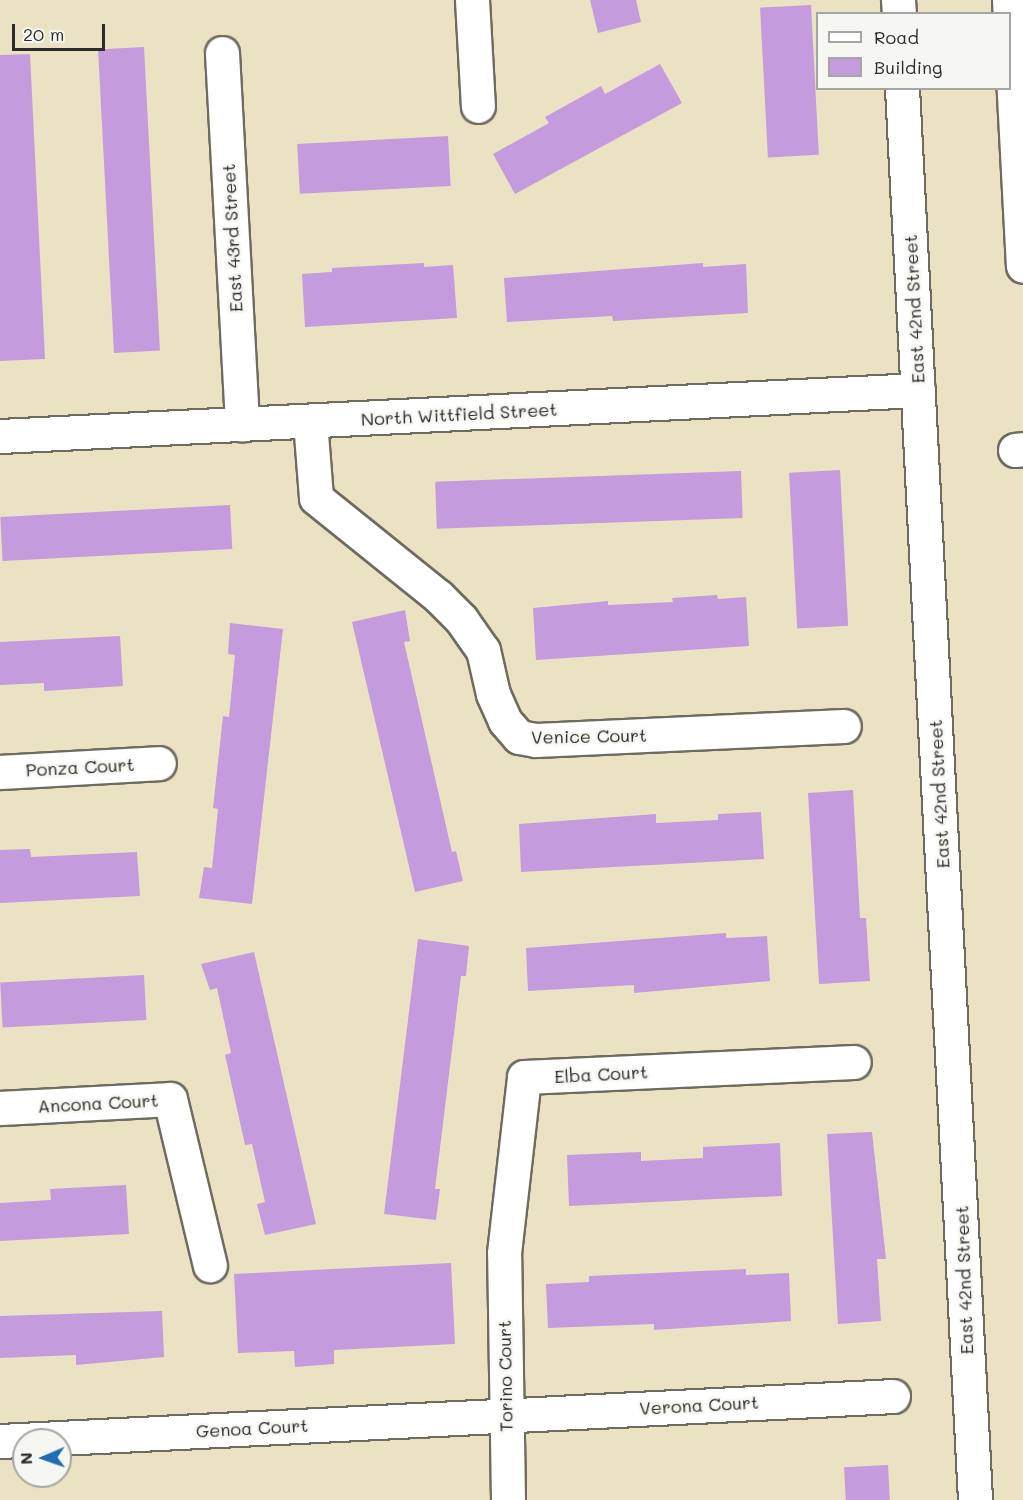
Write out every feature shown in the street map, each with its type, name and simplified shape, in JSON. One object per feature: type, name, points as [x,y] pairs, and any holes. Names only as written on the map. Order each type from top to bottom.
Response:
[{"type":"street","points":[[472,0],[478,106]]},
{"type":"street","points":[[1011,38],[1023,266]]},
{"type":"street","name":"East 43rd Street","points":[[222,53],[242,424]]},
{"type":"street","name":"East 42nd Street","points":[[902,90],[975,1500]]},
{"type":"street","name":"North Wittfield Street","points":[[0,436],[918,390]]},
{"type":"street","name":"Venice Court","points":[[310,421],[316,498],[438,596],[461,619],[483,650],[494,694],[505,721],[519,737],[536,740],[844,726]]},
{"type":"street","name":"Ponza Court","points":[[0,772],[159,763]]},
{"type":"street","name":"Elba Court","points":[[504,1253],[524,1077],[854,1062]]},
{"type":"street","name":"Ancona Court","points":[[0,1108],[170,1099],[210,1265]]},
{"type":"street","name":"Torino Court","points":[[504,1253],[504,1415],[508,1500]]},
{"type":"street","name":"Verona Court","points":[[504,1415],[893,1396]]},
{"type":"street","name":"Genoa Court","points":[[0,1441],[504,1415]]},
{"type":"building","points":[[590,0],[636,0],[641,22],[598,33]]},
{"type":"building","points":[[811,5],[819,155],[768,157],[760,8]]},
{"type":"building","points":[[144,47],[160,351],[114,353],[98,49]]},
{"type":"building","points":[[30,54],[45,359],[0,361],[0,55]]},
{"type":"building","points":[[660,64],[682,103],[515,194],[493,154],[549,123],[545,117],[601,86],[605,94]]},
{"type":"building","points":[[448,136],[451,186],[300,194],[297,144]]},
{"type":"building","points":[[424,263],[424,267],[453,265],[457,318],[305,327],[302,274],[332,272],[332,268]]},
{"type":"building","points":[[703,263],[703,267],[746,264],[748,313],[613,321],[612,316],[507,322],[504,278]]},
{"type":"building","points":[[840,470],[848,626],[797,628],[789,473]]},
{"type":"building","points":[[741,471],[743,518],[437,529],[435,482]]},
{"type":"building","points":[[230,505],[232,549],[3,561],[0,517]]},
{"type":"building","points":[[717,595],[718,599],[746,597],[749,646],[536,660],[533,608],[608,601],[608,605],[673,602],[672,598]]},
{"type":"building","points":[[405,610],[410,641],[404,642],[452,852],[456,851],[463,881],[415,892],[352,622]]},
{"type":"building","points":[[230,623],[283,629],[252,904],[199,898],[204,867],[212,868],[218,809],[213,808],[223,716],[229,717],[235,655],[228,654]]},
{"type":"building","points":[[120,636],[123,686],[44,691],[44,683],[0,685],[0,642]]},
{"type":"building","points":[[853,790],[860,918],[866,918],[870,981],[819,984],[808,793]]},
{"type":"building","points":[[761,812],[764,859],[521,872],[519,824],[656,814],[656,823],[718,820],[718,814]]},
{"type":"building","points":[[30,849],[31,857],[137,852],[140,896],[0,903],[0,850]]},
{"type":"building","points":[[726,933],[726,938],[767,936],[770,981],[634,993],[634,985],[528,991],[526,948]]},
{"type":"building","points":[[418,939],[469,946],[466,976],[461,976],[435,1189],[440,1189],[436,1220],[384,1214]]},
{"type":"building","points":[[254,952],[316,1224],[265,1235],[257,1204],[265,1202],[252,1144],[245,1145],[225,1055],[231,1053],[217,988],[210,990],[201,964]]},
{"type":"building","points":[[144,975],[146,1020],[3,1027],[0,983]]},
{"type":"building","points":[[872,1132],[886,1259],[877,1259],[881,1321],[838,1324],[827,1134]]},
{"type":"building","points":[[780,1143],[782,1196],[569,1206],[567,1155],[641,1152],[641,1161],[703,1158],[703,1147]]},
{"type":"building","points":[[126,1185],[129,1234],[0,1241],[0,1203],[51,1200],[50,1189]]},
{"type":"building","points":[[451,1263],[455,1344],[334,1350],[334,1364],[295,1367],[294,1351],[238,1353],[234,1274]]},
{"type":"building","points":[[746,1269],[746,1275],[789,1273],[791,1321],[654,1330],[654,1324],[548,1328],[546,1284],[589,1282],[589,1276]]},
{"type":"building","points":[[162,1311],[164,1357],[76,1365],[76,1355],[0,1358],[0,1316]]},
{"type":"building","points":[[888,1465],[890,1500],[846,1500],[844,1467]]}]
